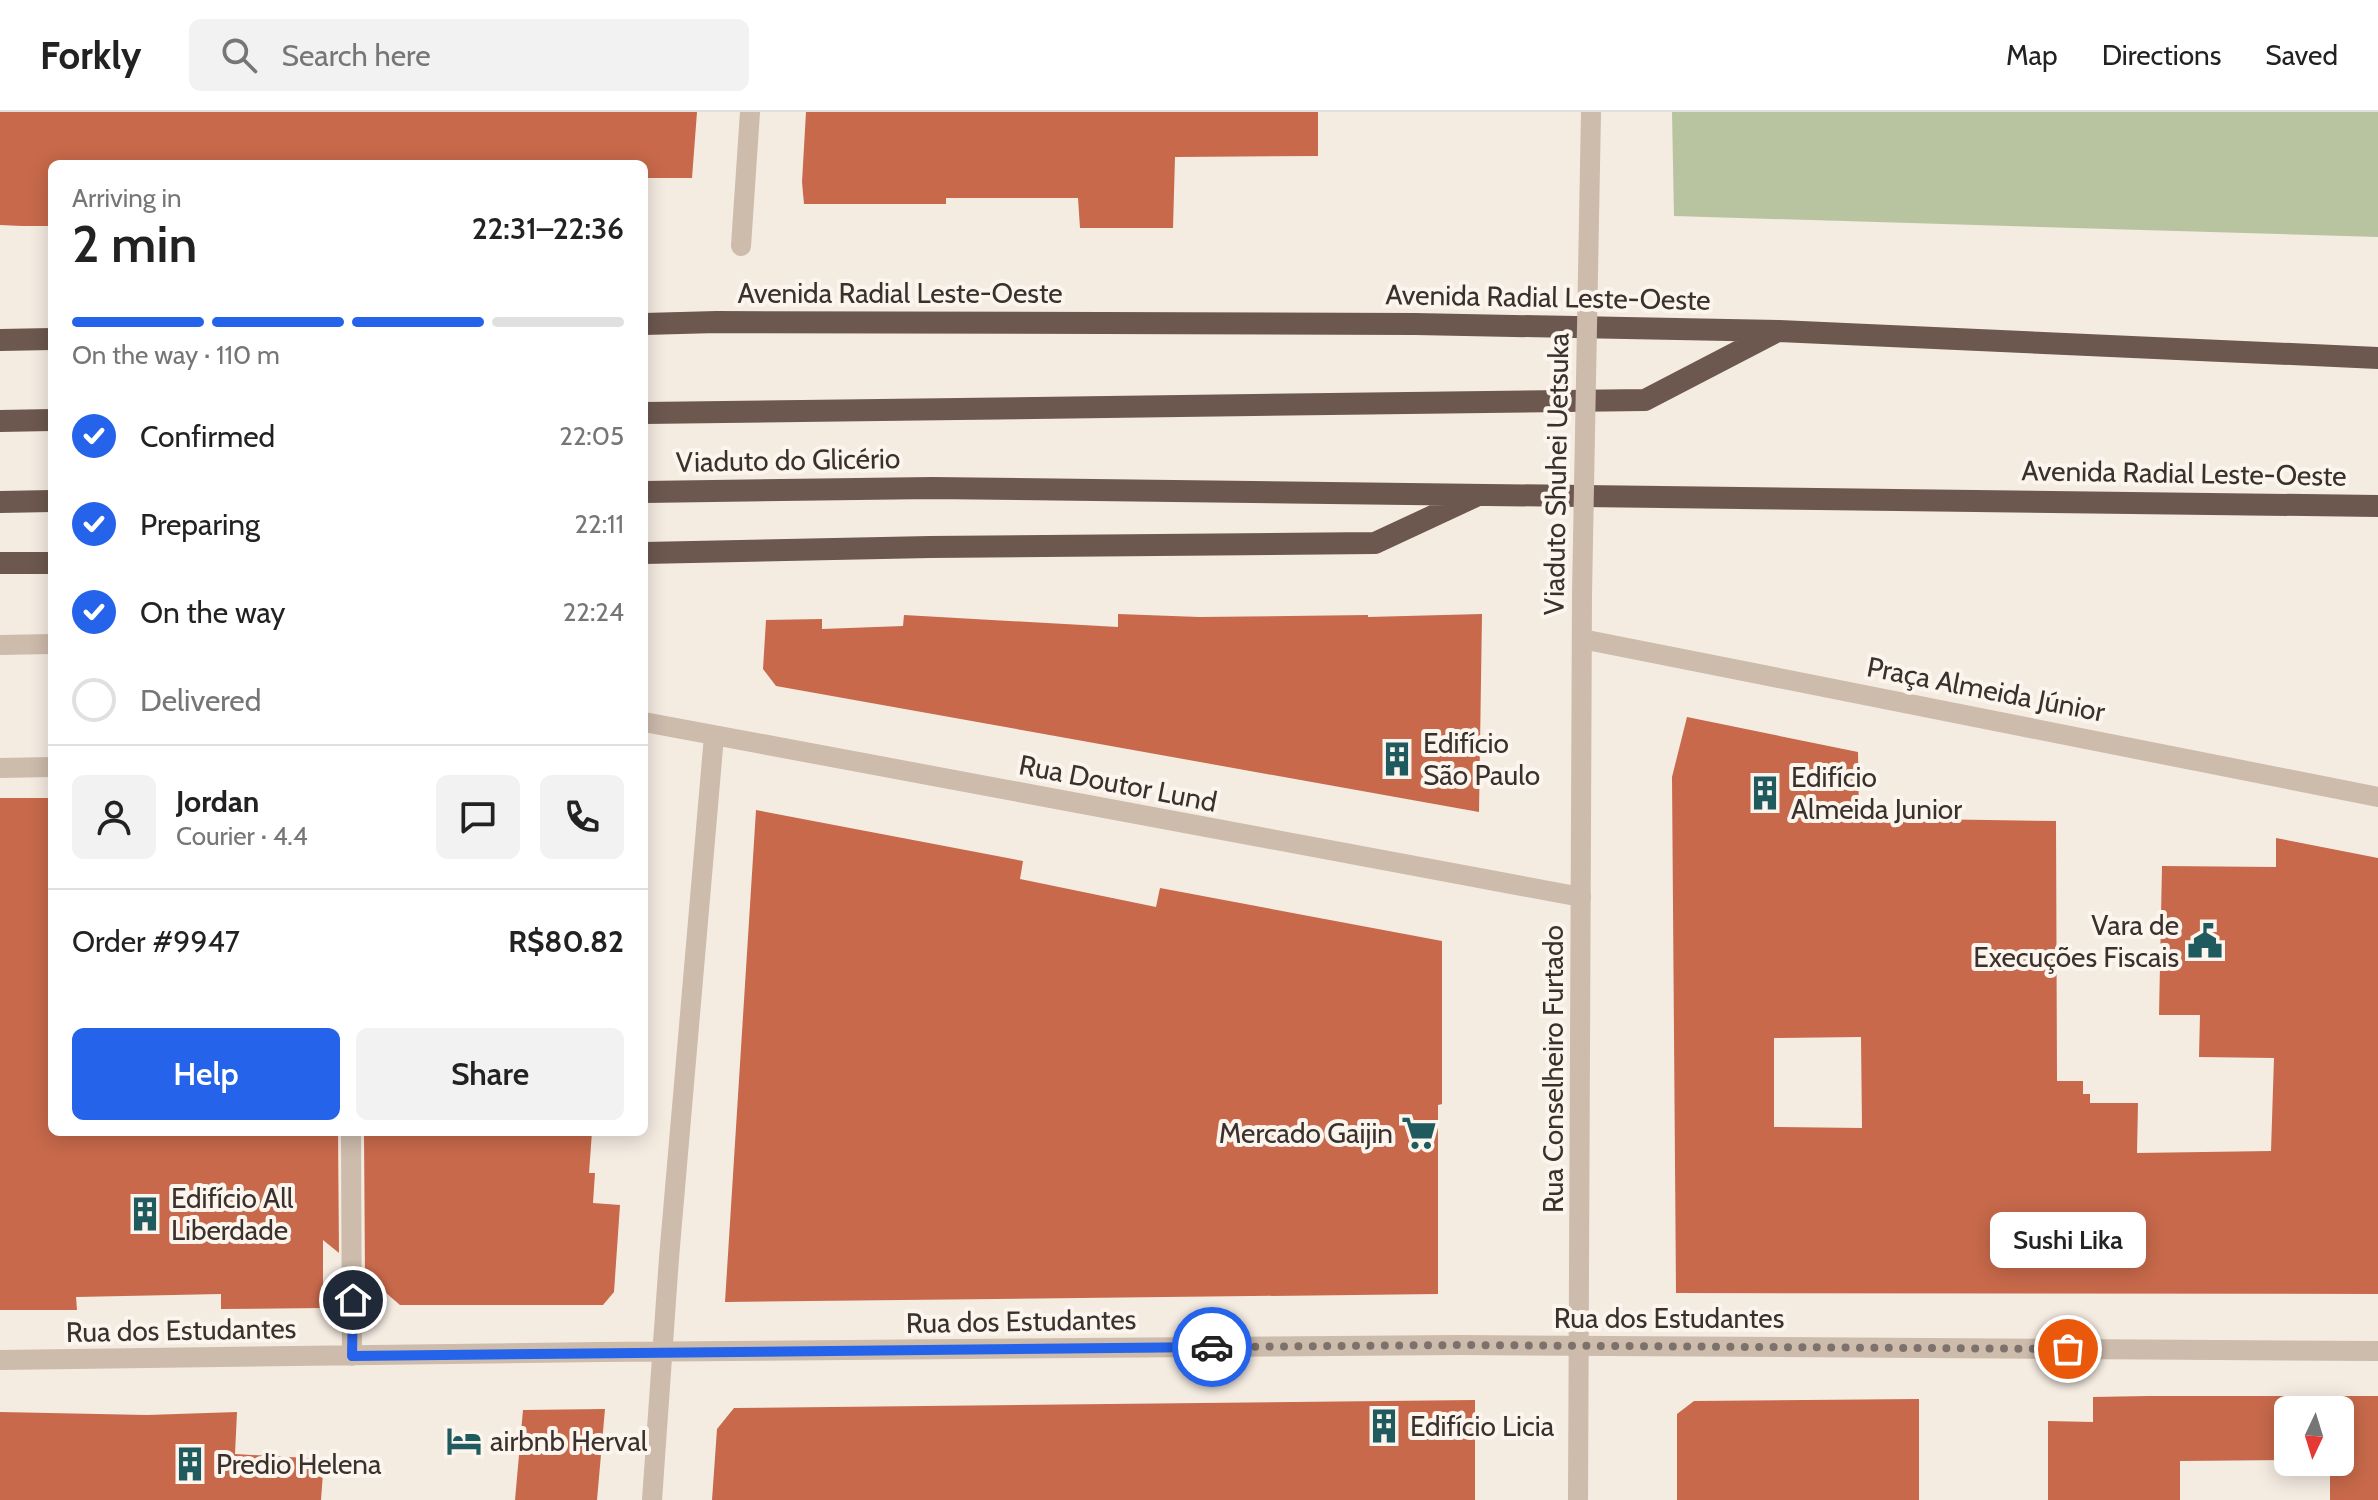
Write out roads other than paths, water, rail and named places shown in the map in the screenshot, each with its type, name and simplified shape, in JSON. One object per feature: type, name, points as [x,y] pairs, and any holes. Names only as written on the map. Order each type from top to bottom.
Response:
[{"type":"highway","name":"Avenida Radial Leste-Oeste","points":[[648,324],[1415,324],[1779,331],[2378,358]]},
{"type":"highway","points":[[648,413],[1645,400],[1779,331]]},
{"type":"highway","points":[[0,340],[48,339]]},
{"type":"highway","points":[[0,421],[48,420]]},
{"type":"highway","name":"Avenida Radial Leste-Oeste","points":[[932,488],[2378,506]]},
{"type":"highway","name":"Viaduto do Glicério","points":[[648,492],[932,488]]},
{"type":"highway","points":[[648,553],[1375,543],[1481,494]]},
{"type":"highway","points":[[0,502],[48,501]]},
{"type":"highway","points":[[0,563],[48,563]]},
{"type":"street","points":[[741,246],[750,112]]},
{"type":"street","name":"Viaduto Shuhei Uetsuka","points":[[1582,639],[1591,112]]},
{"type":"street","name":"Praça Almeida Júnior","points":[[1582,639],[2378,797]]},
{"type":"street","name":"Rua Conselheiro Furtado","points":[[1578,1500],[1582,639]]},
{"type":"street","points":[[0,645],[48,644]]},
{"type":"street","name":"Rua Doutor Lund","points":[[648,723],[1581,897]]},
{"type":"street","points":[[652,1500],[714,736]]},
{"type":"street","points":[[0,768],[48,767]]},
{"type":"street","points":[[351,1136],[352,1356]]},
{"type":"street","name":"Rua dos Estudantes","points":[[0,1360],[1580,1345],[2378,1351]]},
{"type":"place","name":"Edifício São Paulo","points":[[1397,759]]},
{"type":"place","name":"Edifício Almeida Junior","points":[[1765,793]]},
{"type":"place","name":"Vara de Execuções Fiscais","points":[[2205,941]]},
{"type":"place","name":"Mercado Gaijin","points":[[1419,1133]]},
{"type":"place","name":"Edifício All Liberdade","points":[[145,1214]]},
{"type":"place","name":"Sushi Lika","points":[[2068,1349]]},
{"type":"place","name":"Edifício Licia","points":[[1384,1426]]},
{"type":"place","name":"airbnb Herval","points":[[464,1441]]},
{"type":"place","name":"Predio Helena","points":[[190,1464]]}]
